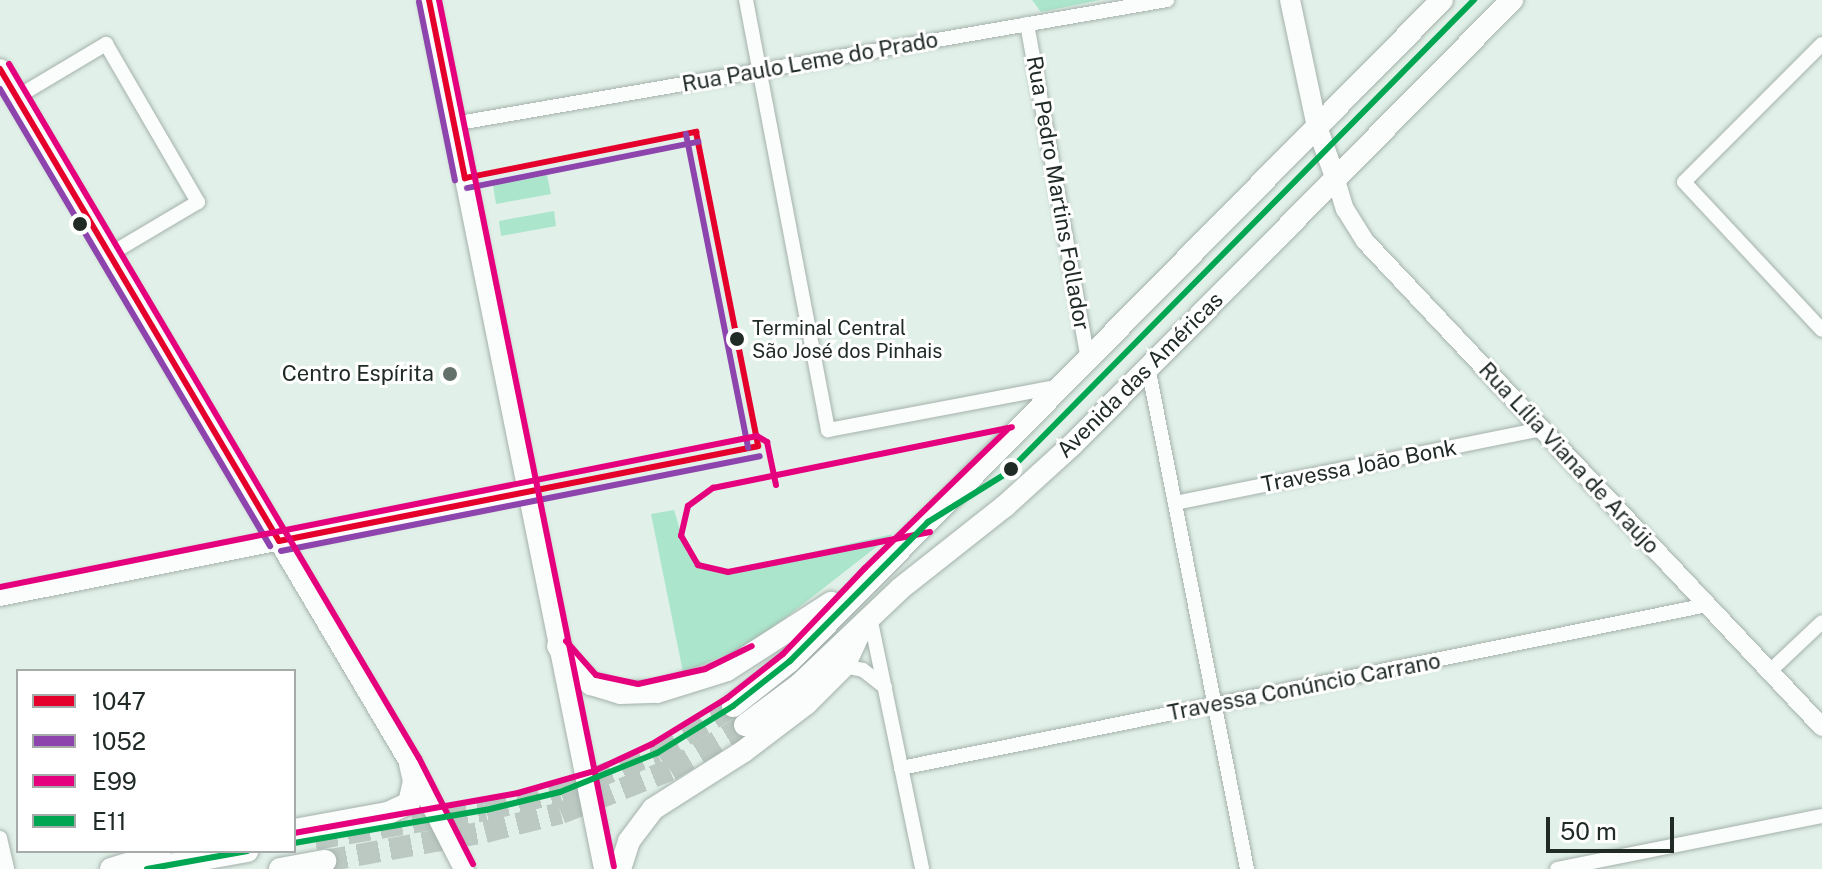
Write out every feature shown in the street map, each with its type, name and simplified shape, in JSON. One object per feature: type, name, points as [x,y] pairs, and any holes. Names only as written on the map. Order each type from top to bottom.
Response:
[{"type":"main road","points":[[429,0],[604,869]]},
{"type":"main road","points":[[1290,0],[1317,127],[1335,177]]},
{"type":"main road","name":"Avenida das Américas","points":[[1442,0],[1064,386],[872,575],[739,716],[800,684],[868,620],[1027,486],[1512,0]]},
{"type":"main road","points":[[0,69],[410,763],[464,869]]},
{"type":"main road","points":[[558,646],[579,675],[607,690],[638,694],[683,687],[708,679],[755,655],[872,575]]},
{"type":"main road","points":[[620,869],[629,841],[653,809],[785,721],[844,666],[868,620]]},
{"type":"main road","points":[[296,830],[388,813],[409,803],[414,781],[410,763]]},
{"type":"main road","points":[[111,869],[170,853]]},
{"type":"main road","points":[[147,869],[236,853]]},
{"type":"main road","points":[[280,869],[325,861]]},
{"type":"street","points":[[746,0],[828,430],[1064,386]]},
{"type":"street","name":"Rua Paulo Leme do Prado","points":[[453,124],[1167,0]]},
{"type":"street","name":"Rua Pedro Martins Follador","points":[[1027,24],[1088,361]]},
{"type":"street","points":[[17,97],[106,44],[198,202],[110,254]]},
{"type":"street","points":[[1822,44],[1684,182],[1822,330]]},
{"type":"street","name":"Rua Lília Viana de Araújo","points":[[1335,177],[1345,209],[1365,241],[1822,727]]},
{"type":"street","points":[[1148,367],[1247,869]]},
{"type":"street","name":"Travessa João Bonk","points":[[1175,503],[1542,429]]},
{"type":"street","points":[[0,597],[527,492]]},
{"type":"street","name":"Travessa Conúncio Carrano","points":[[901,768],[1707,605]]},
{"type":"street","points":[[868,620],[922,869]]},
{"type":"street","points":[[1770,671],[1822,622]]},
{"type":"street","points":[[844,666],[863,670],[885,688]]},
{"type":"street","points":[[1557,869],[1628,862],[1822,816]]},
{"type":"street","points":[[0,838],[7,869]]},
{"type":"green space","points":[[1032,0],[1100,0],[1041,12]]},
{"type":"green space","points":[[547,175],[551,194],[496,204],[493,185]]},
{"type":"green space","points":[[554,211],[556,226],[501,236],[499,221]]},
{"type":"green space","points":[[674,510],[687,553],[715,571],[727,571],[893,534],[762,636],[734,652],[683,672],[651,514]]},
{"type":"tunnel","points":[[315,839],[486,810],[560,792],[657,753],[733,706]]},
{"type":"tunnel","points":[[325,861],[485,832],[561,813],[670,770],[745,725]]},
{"type":"transit line","name":"1047","points":[[429,0],[465,178]]},
{"type":"transit line","name":"E99","points":[[439,0],[614,867]]},
{"type":"transit line","name":"E11","points":[[296,843],[486,810],[560,792],[657,753],[733,706],[790,661],[928,522],[1007,473],[1474,0]]},
{"type":"transit line","name":"1052","points":[[419,2],[455,180]]},
{"type":"transit line","name":"E99","points":[[9,64],[419,758],[473,864]]},
{"type":"transit line","name":"1047","points":[[0,69],[279,541]]},
{"type":"transit line","name":"1052","points":[[0,89],[270,546]]},
{"type":"transit line","name":"1047","points":[[696,132],[758,446]]},
{"type":"transit line","name":"1047","points":[[465,178],[696,132]]},
{"type":"transit line","name":"1052","points":[[686,134],[748,448]]},
{"type":"transit line","name":"1052","points":[[467,188],[698,142]]},
{"type":"transit line","name":"E99","points":[[930,532],[728,572],[698,565],[681,536],[688,506],[713,488],[1012,427]]},
{"type":"transit line","name":"E99","points":[[296,833],[518,793],[594,771],[652,744],[727,698],[783,654],[865,568],[1007,430]]},
{"type":"transit line","name":"E99","points":[[0,587],[757,436],[767,442],[776,485]]},
{"type":"transit line","name":"1047","points":[[279,541],[758,446]]},
{"type":"transit line","name":"1052","points":[[281,551],[760,456]]},
{"type":"transit line","name":"E99","points":[[566,641],[596,675],[638,684],[705,669],[752,646]]},
{"type":"transit line","name":"E11","points":[[147,869],[236,853]]},
{"type":"place","name":"Terminal Central São José dos Pinhais","points":[[737,339]]},
{"type":"place","name":"Centro Espírita","points":[[450,374]]}]
